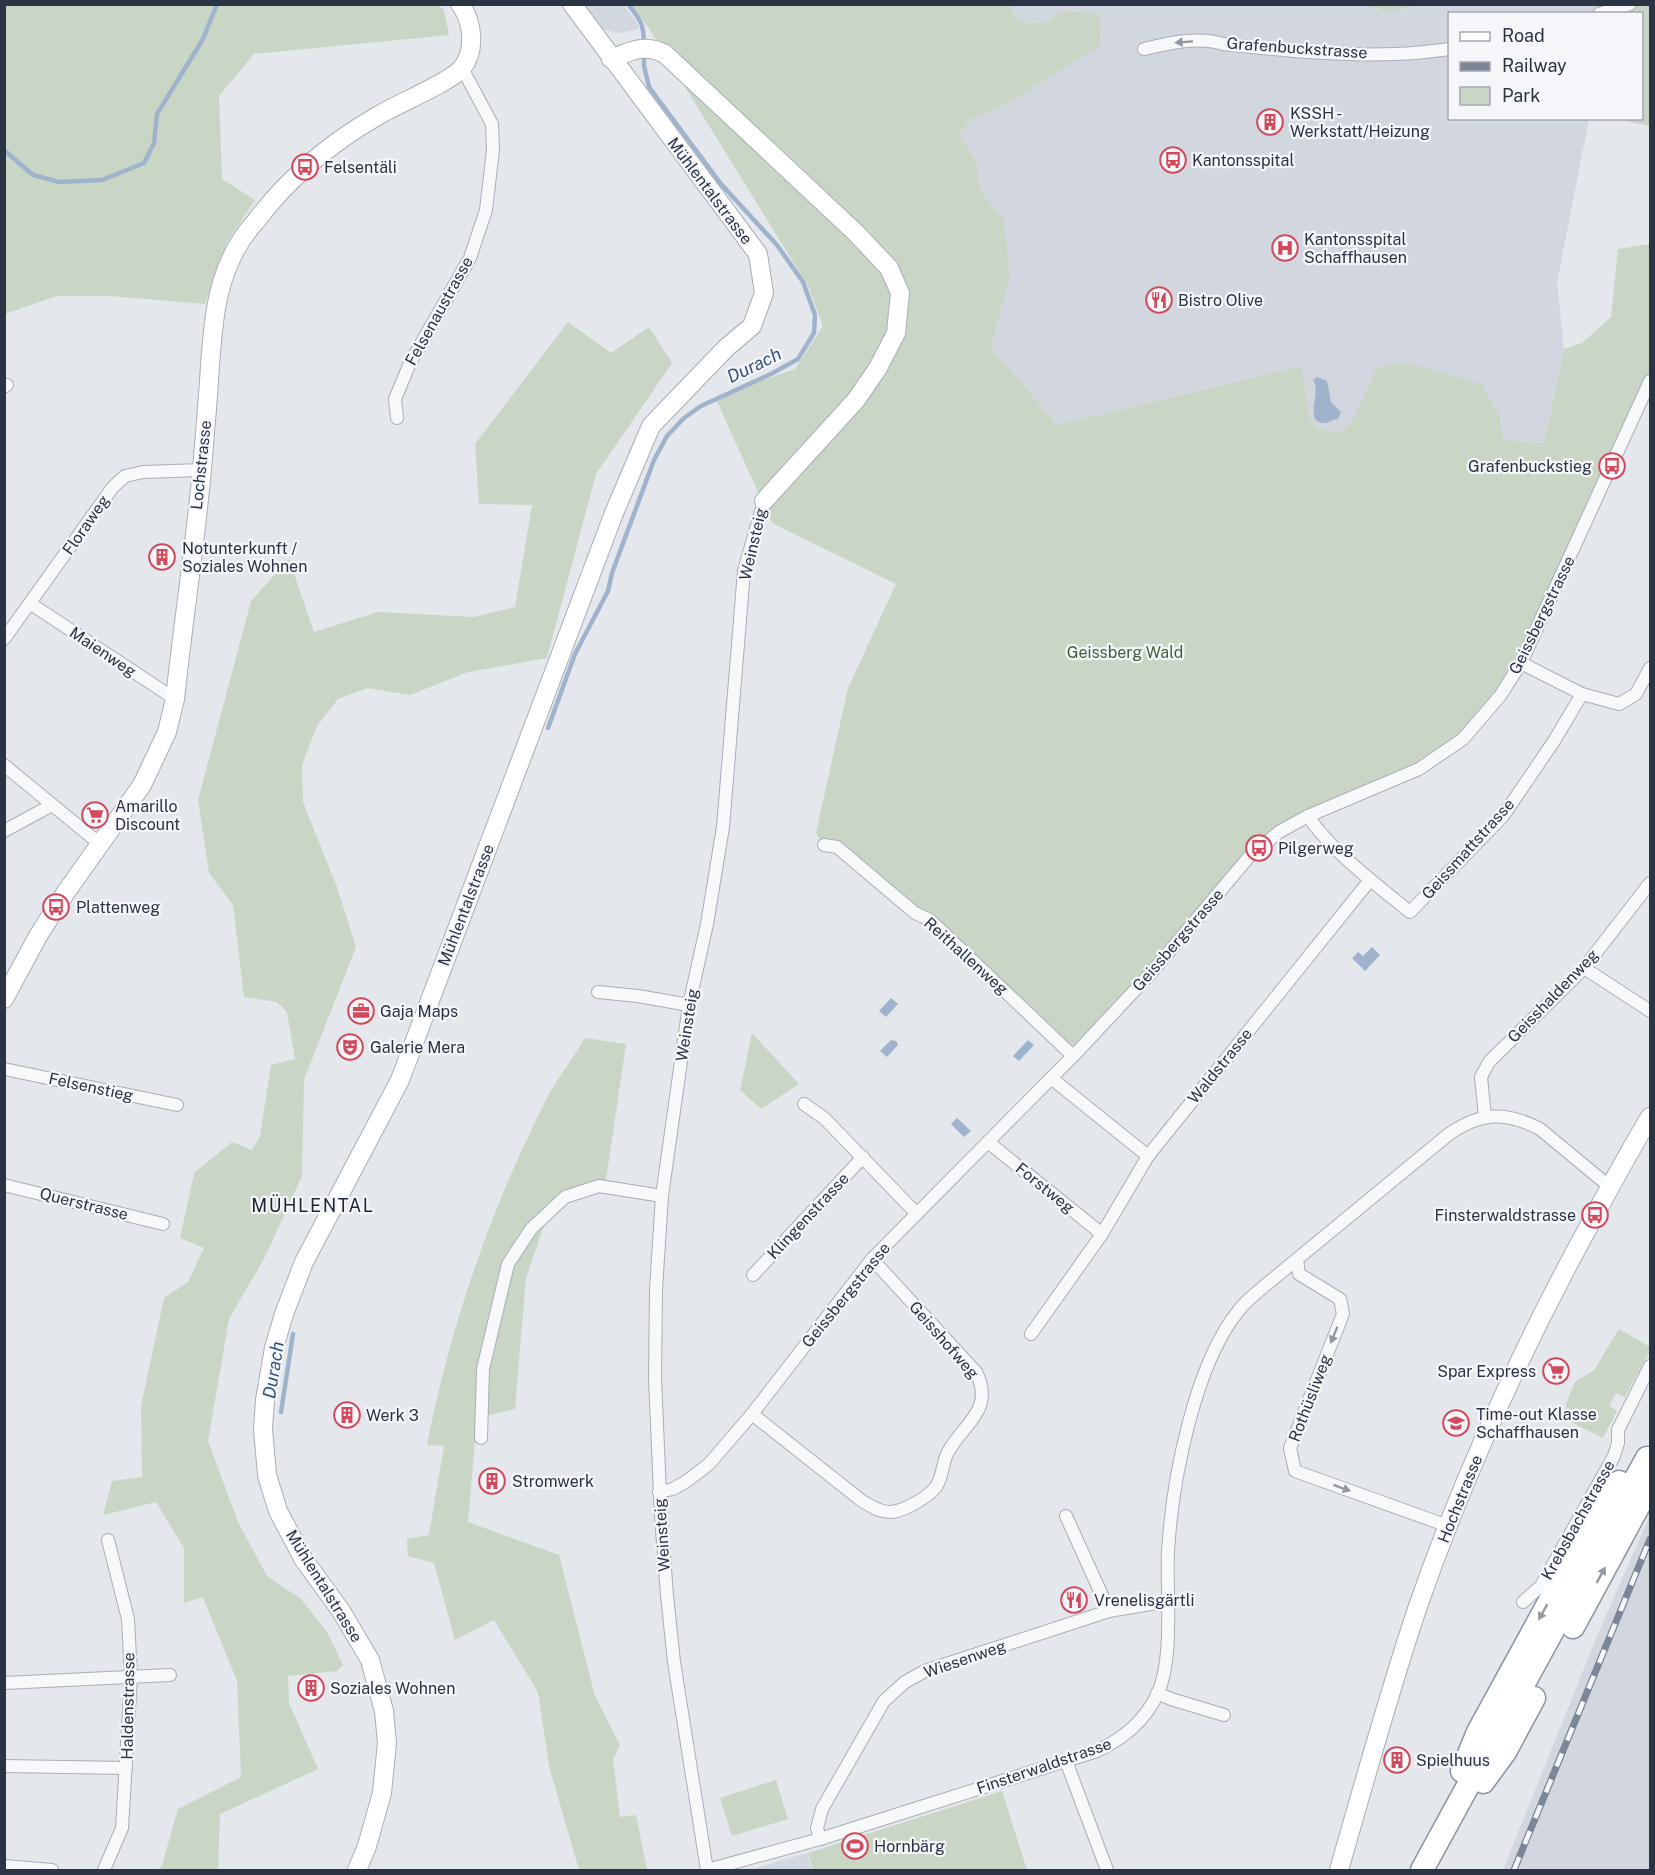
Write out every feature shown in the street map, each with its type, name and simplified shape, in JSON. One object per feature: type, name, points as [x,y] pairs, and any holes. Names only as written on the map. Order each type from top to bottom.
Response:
[{"type":"highway","points":[[1427,1861],[1474,1740],[1486,1717],[1598,1513],[1626,1473],[1649,1454]]},
{"type":"highway","points":[[1427,1861],[1649,1454]]},
{"type":"highway","points":[[1427,1861],[1505,1752],[1650,1485]]},
{"type":"street","points":[[460,4],[465,10],[471,33],[468,57],[462,68]]},
{"type":"street","name":"Mühlentalstrasse","points":[[357,1870],[367,1846],[382,1794],[387,1743],[384,1711],[370,1660],[341,1611],[304,1560],[278,1511],[267,1475],[263,1429],[265,1400],[274,1348],[304,1262],[400,1080],[614,513],[651,426],[726,348],[752,326],[764,293],[758,254],[572,4]]},
{"type":"street","points":[[1605,12],[1624,5]]},
{"type":"street","name":"Grafenbuckstrasse","points":[[1144,49],[1167,44],[1214,41],[1223,44],[1346,54],[1395,54],[1448,49]]},
{"type":"street","name":"Weinsteig","points":[[611,59],[634,49],[653,47],[665,54],[856,233],[889,268],[900,293],[896,333],[878,368],[856,400],[764,501],[744,571],[723,827],[707,924],[689,1005],[662,1197],[654,1371],[659,1492],[666,1595],[674,1662],[707,1870]]},
{"type":"street","name":"Felsenaustrasse","points":[[397,418],[395,399],[410,363],[470,258],[486,210],[494,150],[492,124],[462,68]]},
{"type":"street","name":"Lochstrasse","points":[[4,999],[66,892],[142,785],[167,732],[175,699],[202,470],[214,314],[231,259],[246,232],[274,196],[314,159],[371,120],[447,79],[462,68]]},
{"type":"street","name":"Geissbergstrasse","points":[[659,1492],[673,1489],[709,1464],[752,1414],[873,1259],[1073,1056],[1151,973],[1248,858],[1279,832],[1308,816],[1419,769],[1463,739],[1500,696],[1521,663],[1650,381]]},
{"type":"street","name":"Floraweg","points":[[4,639],[113,487],[125,476],[142,472],[202,470]]},
{"type":"street","name":"Maienweg","points":[[31,604],[175,699]]},
{"type":"street","points":[[1521,663],[1582,694],[1619,704],[1636,694],[1650,668]]},
{"type":"street","name":"Geissmattstrasse","points":[[1370,880],[1410,912],[1503,816],[1554,741],[1582,694]]},
{"type":"street","points":[[4,765],[100,844]]},
{"type":"street","points":[[4,831],[52,805]]},
{"type":"street","points":[[1308,816],[1316,828],[1370,880]]},
{"type":"street","name":"Reithallenweg","points":[[824,845],[837,847],[915,913],[930,920],[1073,1056]]},
{"type":"street","name":"Waldstrasse","points":[[1148,1156],[1370,880]]},
{"type":"street","name":"Geisshaldenweg","points":[[1485,1117],[1481,1077],[1489,1062],[1584,968],[1650,883]]},
{"type":"street","points":[[1584,968],[1650,1011]]},
{"type":"street","points":[[598,992],[689,1005]]},
{"type":"street","name":"Felsenstieg","points":[[4,1069],[177,1105]]},
{"type":"street","points":[[1031,1334],[1102,1234],[1148,1156],[1051,1078]]},
{"type":"street","name":"Klingenstrasse","points":[[804,1104],[824,1118],[917,1214]]},
{"type":"street","name":"Finsterwaldstrasse","points":[[707,1870],[820,1839],[1097,1751],[1132,1730],[1146,1713],[1157,1693],[1164,1667],[1168,1553],[1175,1489],[1188,1428],[1211,1356],[1239,1309],[1449,1134],[1462,1125],[1485,1117],[1507,1118],[1529,1124],[1540,1130],[1610,1186]]},
{"type":"street","name":"Hochstrasse","points":[[1339,1870],[1378,1729],[1418,1606],[1490,1423],[1528,1342],[1610,1186],[1650,1117]]},
{"type":"street","name":"Forstweg","points":[[988,1142],[1102,1234]]},
{"type":"street","name":"Klingenstrasse","points":[[753,1275],[863,1157]]},
{"type":"street","name":"Querstrasse","points":[[4,1185],[163,1224]]},
{"type":"street","points":[[481,1438],[483,1368],[508,1264],[531,1229],[565,1197],[599,1186],[662,1197]]},
{"type":"street","name":"Geisshofweg","points":[[752,1414],[862,1501],[877,1509],[892,1512],[903,1508],[936,1487],[949,1450],[979,1411],[982,1395],[981,1383],[976,1372],[873,1259]]},
{"type":"street","name":"Rothüsliweg","points":[[1297,1260],[1299,1274],[1340,1299],[1343,1314],[1290,1448],[1295,1471],[1448,1526]]},
{"type":"street","name":"Krebsbachstrasse","points":[[1523,1602],[1541,1586],[1614,1456],[1618,1443],[1618,1430],[1650,1366]]},
{"type":"street","points":[[1065,1516],[1109,1611]]},
{"type":"street","name":"Haldenstrasse","points":[[104,1870],[122,1828],[131,1677],[128,1618],[108,1540]]},
{"type":"street","name":"Wiesenweg","points":[[820,1839],[817,1828],[822,1809],[884,1701],[905,1682],[925,1671],[1109,1611],[1168,1601]]},
{"type":"street","points":[[4,1683],[170,1675]]},
{"type":"street","points":[[1157,1693],[1224,1715]]},
{"type":"street","points":[[1066,1761],[1107,1870]]},
{"type":"street","points":[[4,1766],[126,1768]]},
{"type":"street","points":[[4,1866],[52,1870]]},
{"type":"shaded area","name":"Kantonsspital Schaffhausen","points":[[1366,4],[1377,10],[1405,10],[1415,4],[1593,5],[1597,12],[1448,12],[1448,120],[1589,120],[1557,283],[1564,349],[1544,443],[1502,440],[1500,417],[1376,368],[1355,417],[1341,432],[1321,430],[1310,420],[1300,366],[1057,425],[991,347],[1010,276],[1004,220],[979,188],[977,162],[959,135],[970,120],[1009,103],[1046,23],[1019,22],[1009,5]]},
{"type":"shaded area","points":[[584,5],[623,5],[637,22],[639,29],[618,33],[602,29]]},
{"type":"shaded area","points":[[1650,1515],[1650,1870],[1503,1870],[1595,1641]]},
{"type":"shaded area","points":[[807,1853],[812,1870],[750,1870]]},
{"type":"green space","name":"Geissberg Wald","points":[[1009,4],[1019,22],[1046,23],[1061,11],[1099,14],[1100,45],[1009,103],[970,120],[959,135],[977,162],[979,188],[1004,220],[1010,276],[991,347],[1057,425],[1301,366],[1310,420],[1321,430],[1341,432],[1355,417],[1376,368],[1404,362],[1481,384],[1500,417],[1503,440],[1544,443],[1564,349],[1582,343],[1611,317],[1618,249],[1650,244],[1650,381],[1521,663],[1463,739],[1419,769],[1279,832],[1073,1056],[930,920],[824,845],[816,833],[848,688],[896,584],[772,523],[715,397],[795,369],[823,326],[808,286],[648,27],[631,5]]},
{"type":"green space","points":[[4,5],[437,5],[444,10],[449,35],[254,54],[219,96],[222,179],[255,200],[227,242],[205,304],[111,296],[57,296],[5,314]]},
{"type":"green space","points":[[1366,5],[1415,5],[1391,11]]},
{"type":"green space","points":[[1593,5],[1650,5],[1650,126],[1619,120],[1643,120],[1643,12],[1597,12]]},
{"type":"green space","points":[[568,322],[611,353],[649,327],[672,363],[596,474],[547,658],[468,672],[410,695],[368,688],[338,699],[317,726],[302,765],[303,802],[337,887],[356,947],[304,1080],[302,1176],[265,1257],[229,1319],[208,1441],[238,1522],[267,1576],[301,1599],[327,1632],[343,1665],[337,1671],[288,1676],[289,1703],[318,1769],[220,1814],[218,1870],[157,1870],[162,1865],[178,1809],[241,1777],[237,1681],[203,1597],[184,1603],[184,1548],[156,1502],[103,1515],[112,1481],[142,1477],[141,1406],[164,1298],[188,1282],[204,1248],[180,1238],[194,1173],[232,1142],[252,1150],[260,1136],[271,1065],[295,1059],[287,1012],[277,1002],[244,997],[233,905],[209,873],[198,800],[251,601],[289,559],[314,632],[378,612],[474,617],[515,607],[532,505],[479,504],[475,444]]},
{"type":"green space","points":[[752,1033],[799,1084],[761,1109],[740,1090]]},
{"type":"green space","points":[[585,1038],[626,1044],[606,1180],[557,1194],[526,1278],[515,1409],[477,1418],[468,1522],[559,1555],[595,1696],[620,1745],[613,1759],[620,1817],[636,1815],[647,1870],[579,1870],[549,1766],[538,1692],[494,1620],[455,1640],[434,1563],[408,1556],[407,1539],[429,1535],[444,1446],[427,1445],[447,1357],[474,1270],[524,1145],[548,1095]]},
{"type":"green space","points":[[1619,1329],[1650,1347],[1650,1351],[1625,1397],[1616,1393],[1609,1406],[1617,1411],[1603,1438],[1567,1420],[1566,1404],[1575,1382],[1594,1370]]},
{"type":"green space","points":[[776,1780],[788,1819],[732,1836],[720,1798]]},
{"type":"green space","points":[[1002,1791],[1027,1870],[813,1870],[808,1853]]},
{"type":"water","points":[[1317,377],[1327,381],[1331,402],[1341,412],[1338,419],[1324,423],[1318,422],[1315,418],[1316,392],[1313,380]]},
{"type":"water","points":[[1372,947],[1380,955],[1365,971],[1352,958],[1358,952],[1363,956]]},
{"type":"water","points":[[891,998],[898,1004],[886,1017],[879,1011]]},
{"type":"water","points":[[891,1040],[896,1041],[898,1045],[887,1057],[880,1051]]},
{"type":"water","points":[[1028,1040],[1034,1045],[1019,1061],[1013,1056]]},
{"type":"water","points":[[957,1118],[971,1131],[964,1137],[951,1124]]},
{"type":"waterway","points":[[4,150],[33,175],[59,182],[102,180],[144,163],[154,143],[157,114],[203,39],[217,4]]},
{"type":"waterway","name":"Durach","points":[[628,4],[641,23],[644,45]]},
{"type":"waterway","name":"Durach","points":[[548,728],[575,654],[608,591],[612,573],[654,460],[667,436],[684,418],[701,406],[798,359],[814,333],[815,315],[803,282],[777,245],[721,184],[649,87],[644,66],[644,53]]},
{"type":"waterway","name":"Durach","points":[[281,1412],[293,1334]]},
{"type":"railway","points":[[1514,1870],[1650,1539]]},
{"type":"place","name":"KSSH - Werkstatt/Heizung","points":[[1270,122]]},
{"type":"place","name":"Kantonsspital","points":[[1173,160]]},
{"type":"place","name":"Felsentäli","points":[[305,167]]},
{"type":"place","name":"Kantonsspital Schaffhausen","points":[[1285,248]]},
{"type":"place","name":"Bistro Olive","points":[[1159,300]]},
{"type":"place","name":"Grafenbuckstieg","points":[[1612,466]]},
{"type":"place","name":"Notunterkunft / Soziales Wohnen","points":[[162,557]]},
{"type":"place","name":"Amarillo Discount","points":[[95,815]]},
{"type":"place","name":"Pilgerweg","points":[[1259,848]]},
{"type":"place","name":"Plattenweg","points":[[56,907]]},
{"type":"place","name":"Gaja Maps","points":[[361,1011]]},
{"type":"place","name":"Galerie Mera","points":[[350,1047]]},
{"type":"place","name":"Finsterwaldstrasse","points":[[1595,1215]]},
{"type":"place","name":"Spar Express","points":[[1556,1371]]},
{"type":"place","name":"Werk 3","points":[[347,1415]]},
{"type":"place","name":"Time-out Klasse Schaffhausen","points":[[1456,1423]]},
{"type":"place","name":"Stromwerk","points":[[492,1481]]},
{"type":"place","name":"Vrenelisgärtli","points":[[1074,1600]]},
{"type":"place","name":"Soziales Wohnen","points":[[311,1688]]},
{"type":"place","name":"Spielhuus","points":[[1397,1760]]},
{"type":"place","name":"Hornbärg","points":[[855,1846]]},
{"type":"district","name":"MÜHLENTAL","points":[[313,1205]]}]
